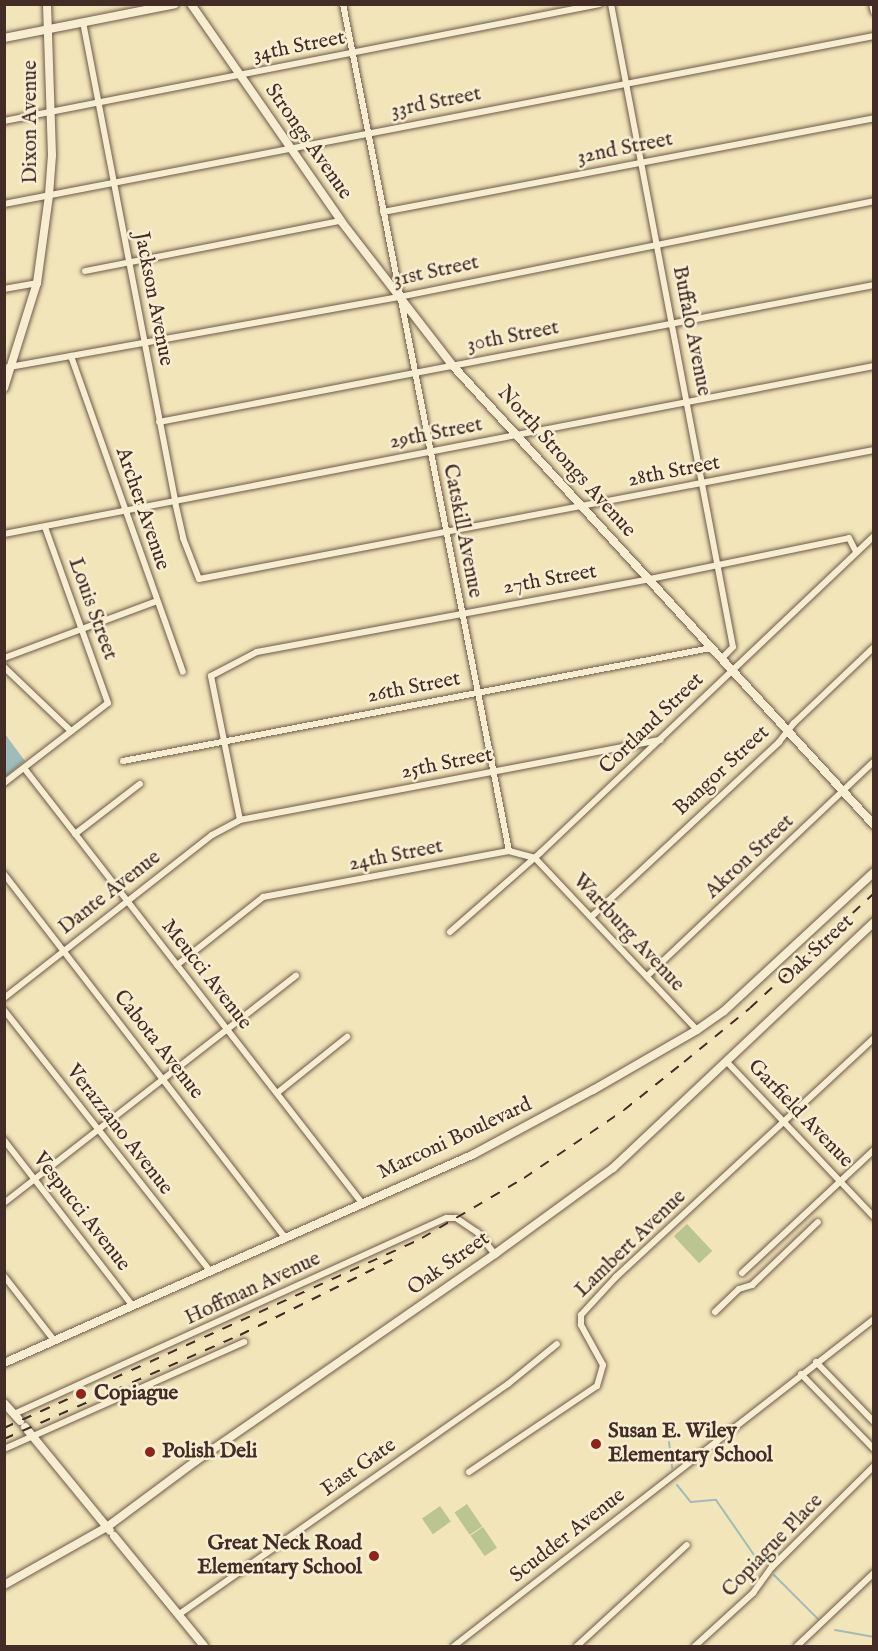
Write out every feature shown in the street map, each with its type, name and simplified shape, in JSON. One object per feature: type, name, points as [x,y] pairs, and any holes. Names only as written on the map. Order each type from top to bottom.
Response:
[{"type":"main road","name":"Dixon Avenue","points":[[4,388],[8,368],[37,283],[49,195],[52,155],[47,4]]},
{"type":"main road","name":"Oak Street","points":[[4,1585],[111,1532],[196,1461],[495,1254],[613,1168],[873,922]]},
{"type":"main road","points":[[4,1403],[204,1647]]},
{"type":"street","points":[[4,38],[175,4]]},
{"type":"street","name":"Strongs Avenue","points":[[191,4],[289,148],[399,297]]},
{"type":"street","name":"Catskill Avenue","points":[[344,4],[399,297],[509,851]]},
{"type":"street","name":"34th Street","points":[[4,121],[600,4]]},
{"type":"street","name":"Buffalo Avenue","points":[[611,4],[704,482],[733,647],[721,659]]},
{"type":"street","points":[[872,4],[873,12]]},
{"type":"street","name":"Jackson Avenue","points":[[83,22],[174,502],[183,538],[199,579]]},
{"type":"street","name":"33rd Street","points":[[4,204],[873,36]]},
{"type":"street","name":"32nd Street","points":[[383,212],[873,118]]},
{"type":"street","name":"31st Street","points":[[8,368],[399,297],[873,201]]},
{"type":"street","points":[[85,271],[341,221]]},
{"type":"street","points":[[4,289],[37,283]]},
{"type":"street","name":"30th Street","points":[[159,422],[873,285]]},
{"type":"street","name":"North Strongs Avenue","points":[[399,297],[453,366],[873,825]]},
{"type":"street","name":"Archer Avenue","points":[[71,356],[183,672]]},
{"type":"street","name":"29th Street","points":[[4,534],[873,366]]},
{"type":"street","name":"28th Street","points":[[199,579],[873,450]]},
{"type":"street","name":"Louis Street","points":[[45,527],[108,703],[71,731]]},
{"type":"street","name":"Cortland Street","points":[[450,932],[535,858],[660,740],[855,548],[873,536]]},
{"type":"street","name":"27th Street","points":[[224,741],[210,676],[257,652],[461,612],[650,579],[849,538],[855,548]]},
{"type":"street","points":[[4,658],[157,601]]},
{"type":"street","name":"Bangor Street","points":[[591,917],[787,732],[873,647]]},
{"type":"street","name":"26th Street","points":[[123,761],[711,648]]},
{"type":"street","points":[[4,667],[71,731],[4,783]]},
{"type":"street","name":"25th Street","points":[[240,820],[660,740]]},
{"type":"street","points":[[224,741],[240,820]]},
{"type":"street","name":"Akron Street","points":[[647,976],[834,801],[841,791],[873,761]]},
{"type":"street","name":"Meucci Avenue","points":[[24,768],[362,1203]]},
{"type":"street","points":[[75,834],[140,784]]},
{"type":"street","name":"Dante Avenue","points":[[4,998],[212,835],[240,820]]},
{"type":"street","name":"24th Street","points":[[177,965],[263,897],[509,851],[535,858]]},
{"type":"street","name":"Wartburg Avenue","points":[[535,858],[697,1030]]},
{"type":"street","name":"Marconi Boulevard","points":[[4,1363],[53,1339],[474,1154],[523,1129],[697,1030],[729,1006],[873,872]]},
{"type":"street","name":"Cabota Avenue","points":[[4,874],[285,1237]]},
{"type":"street","points":[[4,1203],[296,976]]},
{"type":"street","name":"Verazzano Avenue","points":[[4,1010],[209,1270]]},
{"type":"street","points":[[277,1093],[347,1037]]},
{"type":"street","name":"Lambert Avenue","points":[[469,1472],[597,1386],[603,1365],[581,1325],[581,1315],[616,1277],[873,1038]]},
{"type":"street","name":"Garfield Avenue","points":[[726,1061],[873,1217]]},
{"type":"street","name":"Vespucci Avenue","points":[[4,1140],[132,1305]]},
{"type":"street","points":[[742,1273],[873,1150]]},
{"type":"street","name":"Hoffman Avenue","points":[[20,1421],[447,1218],[456,1218],[477,1232],[495,1254]]},
{"type":"street","points":[[715,1312],[739,1289],[752,1285],[818,1222]]},
{"type":"street","points":[[4,1276],[53,1339]]},
{"type":"street","name":"Scudder Avenue","points":[[454,1647],[873,1319]]},
{"type":"street","points":[[4,1449],[244,1342]]},
{"type":"street","name":"East Gate","points":[[178,1615],[508,1384],[557,1344]]},
{"type":"street","points":[[816,1362],[873,1422]]},
{"type":"street","points":[[801,1374],[873,1449]]},
{"type":"street","name":"Copiague Place","points":[[695,1647],[753,1593],[772,1567],[873,1466]]},
{"type":"street","points":[[577,1647],[687,1545]]},
{"type":"street","points":[[797,1647],[873,1573]]},
{"type":"green space","points":[[687,1224],[712,1251],[699,1263],[674,1236]]},
{"type":"green space","points":[[467,1504],[482,1526],[470,1535],[455,1512]]},
{"type":"green space","points":[[440,1506],[451,1522],[433,1534],[422,1519]]},
{"type":"green space","points":[[483,1527],[497,1548],[485,1556],[471,1535]]},
{"type":"water","points":[[5,734],[25,761],[5,777]]},
{"type":"waterway","points":[[669,1442],[672,1468]]},
{"type":"waterway","points":[[677,1485],[691,1502],[716,1500],[761,1565]]},
{"type":"waterway","points":[[774,1575],[818,1619]]},
{"type":"waterway","points":[[835,1630],[874,1637]]},
{"type":"railway","points":[[4,1428],[422,1238],[524,1178],[624,1110],[684,1062],[750,1008],[874,893]]},
{"type":"railway","points":[[4,1439],[240,1335],[398,1257]]},
{"type":"place","name":"Copiague","points":[[81,1394]]},
{"type":"place","name":"Susan E. Wiley Elementary School","points":[[596,1444]]},
{"type":"place","name":"Polish Deli","points":[[150,1452]]},
{"type":"place","name":"Great Neck Road Elementary School","points":[[374,1556]]}]
